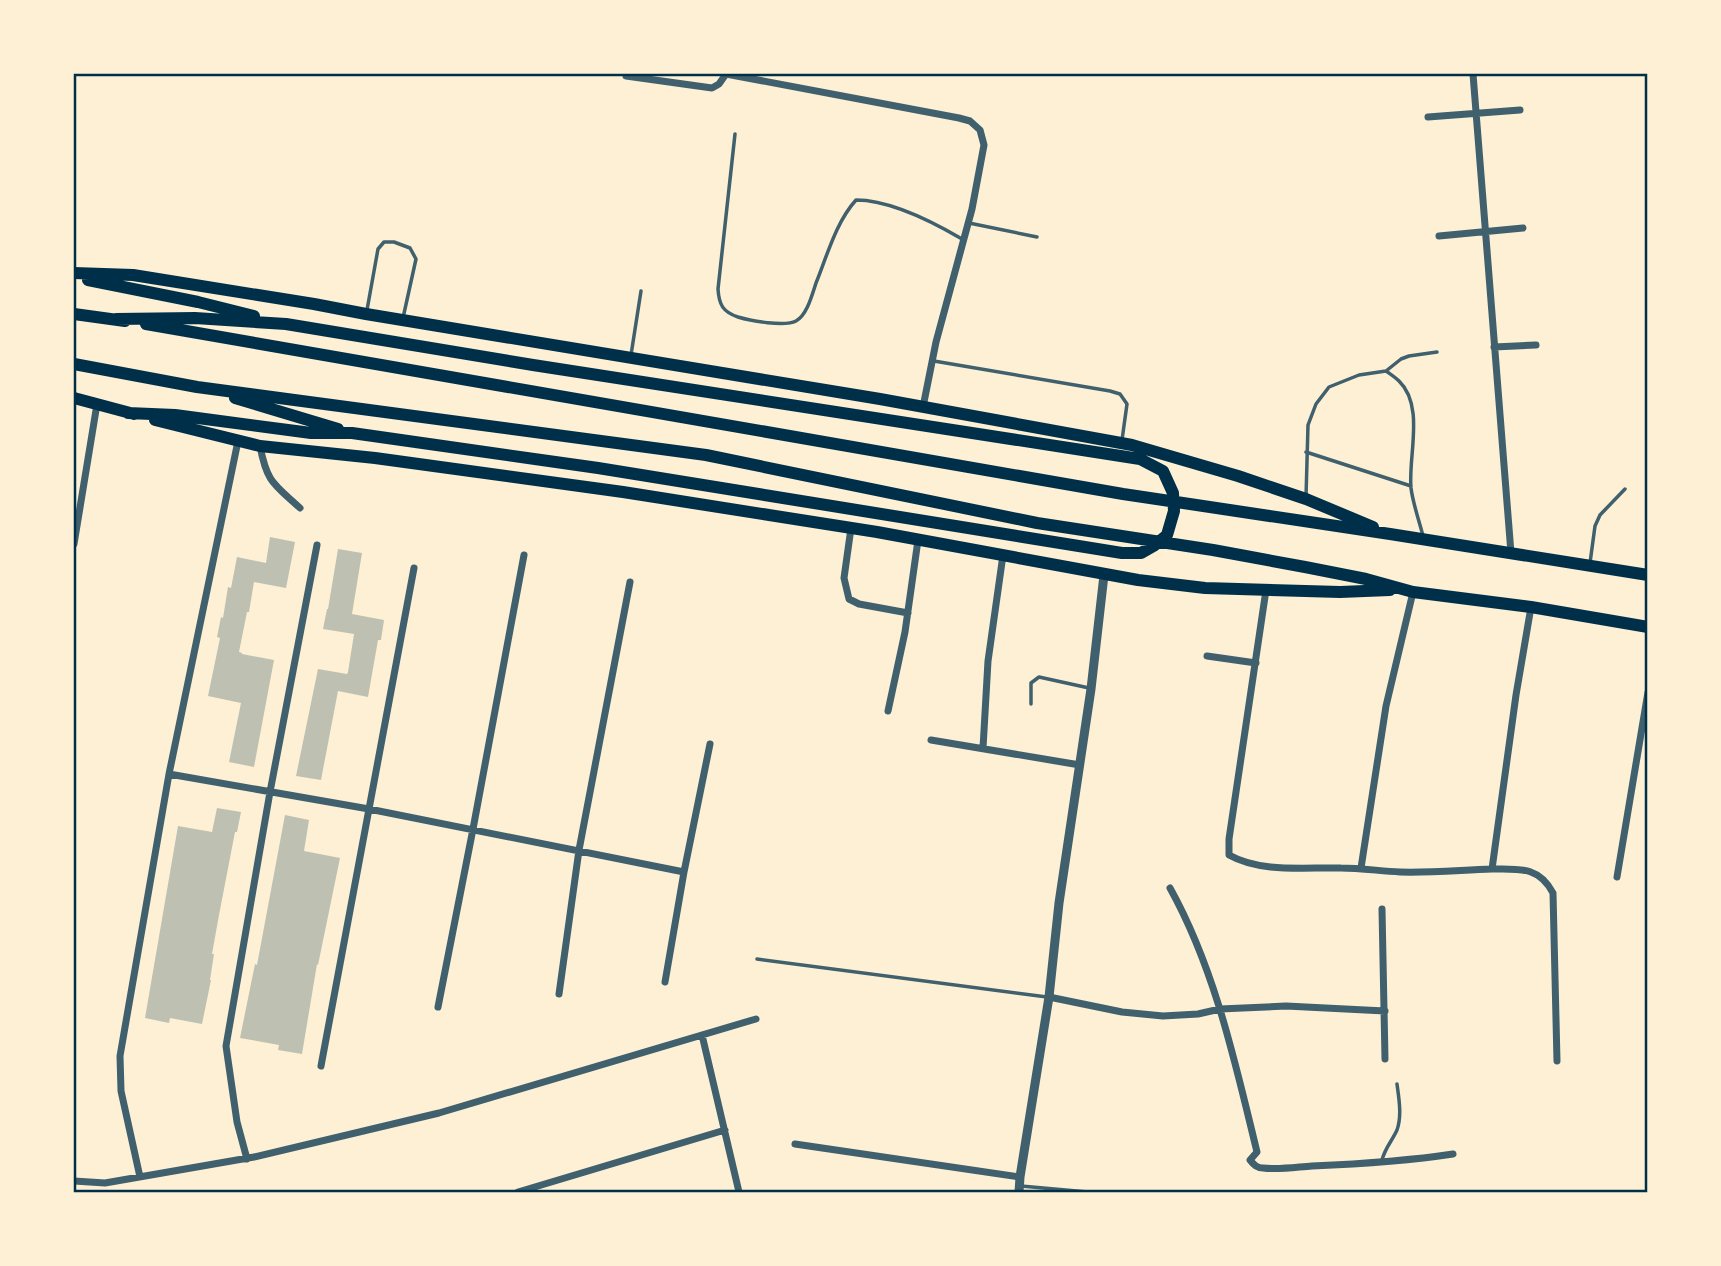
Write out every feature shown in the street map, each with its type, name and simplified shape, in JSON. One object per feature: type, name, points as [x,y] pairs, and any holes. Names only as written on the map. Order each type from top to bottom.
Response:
[{"type":"main road","points":[[74,275],[133,275],[314,304],[1122,443],[1238,476],[1306,499],[1390,534]]},
{"type":"main road","points":[[74,275],[286,324],[1140,459],[1163,471],[1173,493],[1174,511],[1167,535],[1155,545],[1141,552],[1122,553],[598,468],[352,433],[311,433],[175,415],[128,413]]},
{"type":"main road","points":[[74,314],[117,319],[1136,496],[1647,575]]},
{"type":"main road","points":[[117,319],[195,318],[286,324]]},
{"type":"main road","points":[[74,364],[197,387],[706,455],[1037,523],[1292,564],[1366,579],[1408,591]]},
{"type":"main road","points":[[197,387],[352,433]]},
{"type":"main road","points":[[74,398],[260,446],[375,458],[609,490],[851,528],[1104,575],[1205,588],[1408,591],[1531,607],[1647,627]]},
{"type":"street","points":[[626,76],[712,88],[726,74],[970,121],[980,130],[984,145],[969,223],[932,361],[923,407]]},
{"type":"street","points":[[1473,74],[1511,553]]},
{"type":"street","points":[[1427,117],[1520,110]]},
{"type":"street","points":[[1440,236],[1523,228]]},
{"type":"street","points":[[1494,347],[1536,345]]},
{"type":"street","points":[[74,544],[97,404]]},
{"type":"street","points":[[140,1177],[121,1091],[121,1056],[169,774],[238,441]]},
{"type":"street","points":[[260,446],[264,467],[272,482],[300,508]]},
{"type":"street","points":[[851,528],[844,578],[849,599],[859,604],[908,613]]},
{"type":"street","points":[[888,711],[908,613],[918,540]]},
{"type":"street","points":[[247,1158],[237,1122],[226,1046],[270,792],[317,545]]},
{"type":"street","points":[[438,1007],[524,555]]},
{"type":"street","points":[[984,748],[988,660],[1003,555]]},
{"type":"street","points":[[321,1066],[414,568]]},
{"type":"street","points":[[795,1144],[1019,1185],[1049,997],[1059,903],[1091,689],[1104,575]]},
{"type":"street","points":[[559,994],[579,850],[630,582]]},
{"type":"street","points":[[1266,590],[1229,839],[1229,855],[1251,864],[1277,867],[1361,868],[1401,872],[1526,870],[1539,875],[1553,893],[1557,1060]]},
{"type":"street","points":[[1361,868],[1408,591]]},
{"type":"street","points":[[1492,869],[1531,607]]},
{"type":"street","points":[[1207,656],[1256,663]]},
{"type":"street","points":[[1617,877],[1647,692]]},
{"type":"street","points":[[931,740],[1080,765]]},
{"type":"street","points":[[665,982],[710,744]]},
{"type":"street","points":[[169,774],[369,809],[684,872]]},
{"type":"street","points":[[1170,888],[1186,917],[1220,1009],[1257,1152],[1250,1160],[1255,1166],[1276,1169],[1413,1160],[1453,1154]]},
{"type":"street","points":[[1382,909],[1385,1059]]},
{"type":"street","points":[[1049,997],[1122,1012],[1163,1016],[1198,1014],[1220,1009],[1286,1006],[1385,1011]]},
{"type":"street","points":[[74,1181],[104,1183],[247,1158],[439,1113],[756,1019]]},
{"type":"street","points":[[702,1035],[739,1192]]},
{"type":"street","points":[[518,1192],[725,1130]]},
{"type":"street","points":[[104,1183],[107,1192]]},
{"type":"lane","points":[[735,134],[718,289],[719,302],[725,312],[740,318],[786,324],[799,320],[808,306],[842,221],[856,200],[870,200],[931,221],[964,240]]},
{"type":"lane","points":[[969,223],[1037,237]]},
{"type":"lane","points":[[366,314],[378,249],[384,242],[394,242],[410,248],[416,259],[402,320]]},
{"type":"lane","points":[[630,358],[640,291]]},
{"type":"lane","points":[[1306,499],[1308,425],[1316,404],[1329,387],[1359,375],[1386,371],[1409,356],[1437,352]]},
{"type":"lane","points":[[932,361],[1120,394],[1126,404],[1122,443]]},
{"type":"lane","points":[[1386,371],[1400,382],[1411,402],[1411,486],[1424,540]]},
{"type":"lane","points":[[1306,452],[1411,486]]},
{"type":"lane","points":[[1590,566],[1595,526],[1600,515],[1625,489]]},
{"type":"lane","points":[[1031,704],[1031,683],[1039,677],[1091,689]]},
{"type":"lane","points":[[757,959],[1049,997]]},
{"type":"lane","points":[[1381,1162],[1398,1125],[1400,1110],[1397,1084]]},
{"type":"lane","points":[[1019,1185],[1088,1192]]},
{"type":"building","points":[[270,537],[295,542],[286,588],[254,582],[239,652],[274,660],[254,767],[229,762],[241,703],[208,696],[220,638],[217,637],[221,617],[223,618],[237,557],[266,563]]},
{"type":"building","points":[[338,549],[362,553],[352,614],[384,620],[368,697],[338,691],[321,780],[296,776],[318,669],[348,672],[354,634],[323,629]]},
{"type":"building","points":[[217,808],[241,812],[219,915],[212,954],[211,980],[202,1024],[170,1018],[169,1023],[145,1018],[178,826],[212,832]]},
{"type":"building","points":[[285,815],[309,820],[304,851],[340,858],[317,964],[302,1054],[278,1050],[279,1045],[240,1038],[255,964],[257,965]]}]
